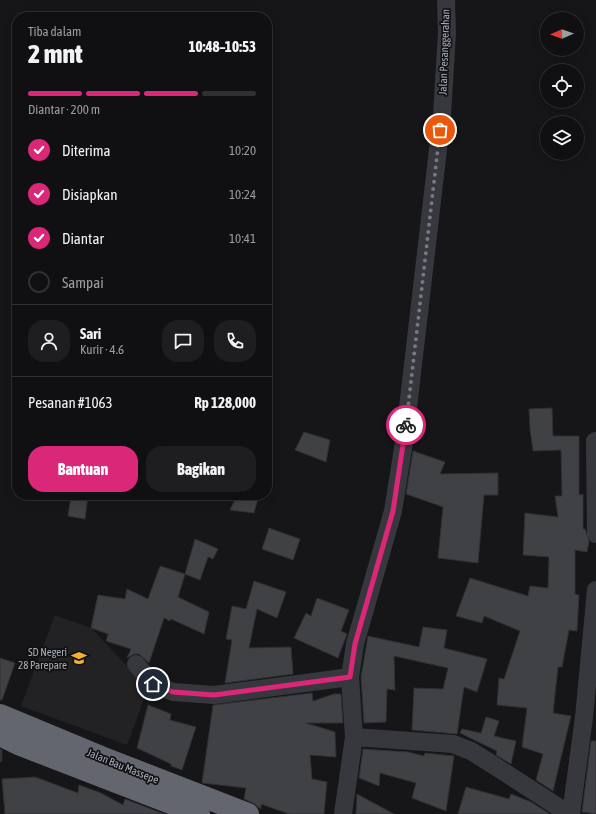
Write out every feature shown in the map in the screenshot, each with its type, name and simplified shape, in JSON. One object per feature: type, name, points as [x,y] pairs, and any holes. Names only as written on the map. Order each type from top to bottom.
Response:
[{"type":"highway","name":"Jalan Bau Massepe","points":[[0,714],[101,757],[248,814]]},
{"type":"highway","name":"Jalan Bau Massepe","points":[[0,735],[62,762],[199,814]]},
{"type":"street","name":"Jalan Pesanggerahan","points":[[343,814],[354,737],[350,677],[355,644],[393,511],[404,442],[442,115],[447,33],[446,0]]},
{"type":"street","points":[[595,441],[596,534]]},
{"type":"street","points":[[354,737],[453,744],[477,755],[570,814],[590,718],[596,590]]},
{"type":"street","points":[[136,664],[153,684],[173,692],[214,695],[350,677]]},
{"type":"shaded area","name":"SD Negeri 28 Parepare","points":[[55,615],[91,628],[148,688],[127,745],[21,706]]},
{"type":"building","points":[[552,408],[553,436],[579,436],[579,495],[583,494],[583,529],[585,529],[589,541],[587,552],[575,550],[575,594],[579,595],[577,631],[569,630],[562,667],[558,667],[553,713],[571,716],[553,791],[536,780],[543,754],[522,747],[527,708],[497,705],[499,678],[504,679],[520,631],[484,616],[482,623],[456,616],[470,578],[528,596],[530,586],[548,588],[549,557],[523,555],[525,513],[558,517],[555,496],[562,496],[561,450],[533,451],[530,429],[529,409]]},
{"type":"building","points":[[304,432],[330,440],[326,462],[295,450]]},
{"type":"building","points":[[413,451],[445,462],[440,474],[498,473],[498,495],[484,495],[478,563],[438,558],[443,507],[406,494]]},
{"type":"building","points":[[70,500],[87,500],[85,519],[68,516]]},
{"type":"building","points":[[235,500],[258,500],[254,513],[230,510]]},
{"type":"building","points":[[269,528],[300,539],[293,560],[262,549]]},
{"type":"building","points":[[195,539],[218,549],[213,559],[208,557],[200,580],[185,574]]},
{"type":"building","points":[[160,566],[185,574],[178,597],[209,612],[204,634],[171,619],[170,621],[164,618],[149,663],[139,654],[134,654],[127,658],[131,649],[106,641],[108,634],[91,628],[98,595],[125,599],[127,589],[148,599]]},
{"type":"building","points":[[254,581],[286,592],[277,618],[257,609],[249,648],[291,647],[293,674],[225,683],[232,640],[226,639],[232,606],[246,609]]},
{"type":"building","points":[[317,598],[349,610],[341,631],[347,634],[338,658],[294,638],[306,613],[311,616]]},
{"type":"building","points":[[423,627],[447,630],[444,648],[487,659],[477,692],[464,687],[457,734],[412,730],[414,688],[443,689],[448,668],[394,656],[395,690],[387,689],[386,722],[364,723],[361,677],[368,636],[419,647]]},
{"type":"building","points":[[0,658],[15,663],[2,700],[0,700]]},
{"type":"building","points":[[312,693],[313,701],[334,694],[341,694],[343,723],[306,723],[335,732],[336,757],[310,755],[312,779],[327,782],[324,814],[289,814],[261,804],[261,809],[244,799],[246,788],[202,783],[213,705]]},
{"type":"building","points":[[148,705],[171,714],[170,720],[196,727],[182,770],[171,766],[171,764],[137,748]]},
{"type":"building","points":[[486,717],[499,721],[494,736],[516,741],[511,764],[496,755],[497,751],[460,733],[462,729],[481,733]]},
{"type":"building","points":[[591,741],[596,741],[596,814],[582,812]]},
{"type":"building","points":[[363,749],[408,752],[424,756],[425,753],[454,756],[446,811],[412,798],[416,783],[380,773],[379,786],[359,778]]},
{"type":"building","points":[[35,777],[78,793],[79,785],[101,793],[123,805],[125,799],[164,814],[5,814],[2,779]]},
{"type":"building","points":[[466,787],[509,799],[511,794],[531,802],[550,814],[458,814]]},
{"type":"building","points":[[357,794],[394,814],[356,814]]},
{"type":"waterway","points":[[0,751],[0,760]]},
{"type":"way so far","points":[[406,425],[440,130]]},
{"type":"place","name":"SD Negeri 28 Parepare","points":[[79,658]]},
{"type":"route","points":[[153,684],[173,692],[214,695],[350,677],[355,644],[393,511],[406,425]]}]
